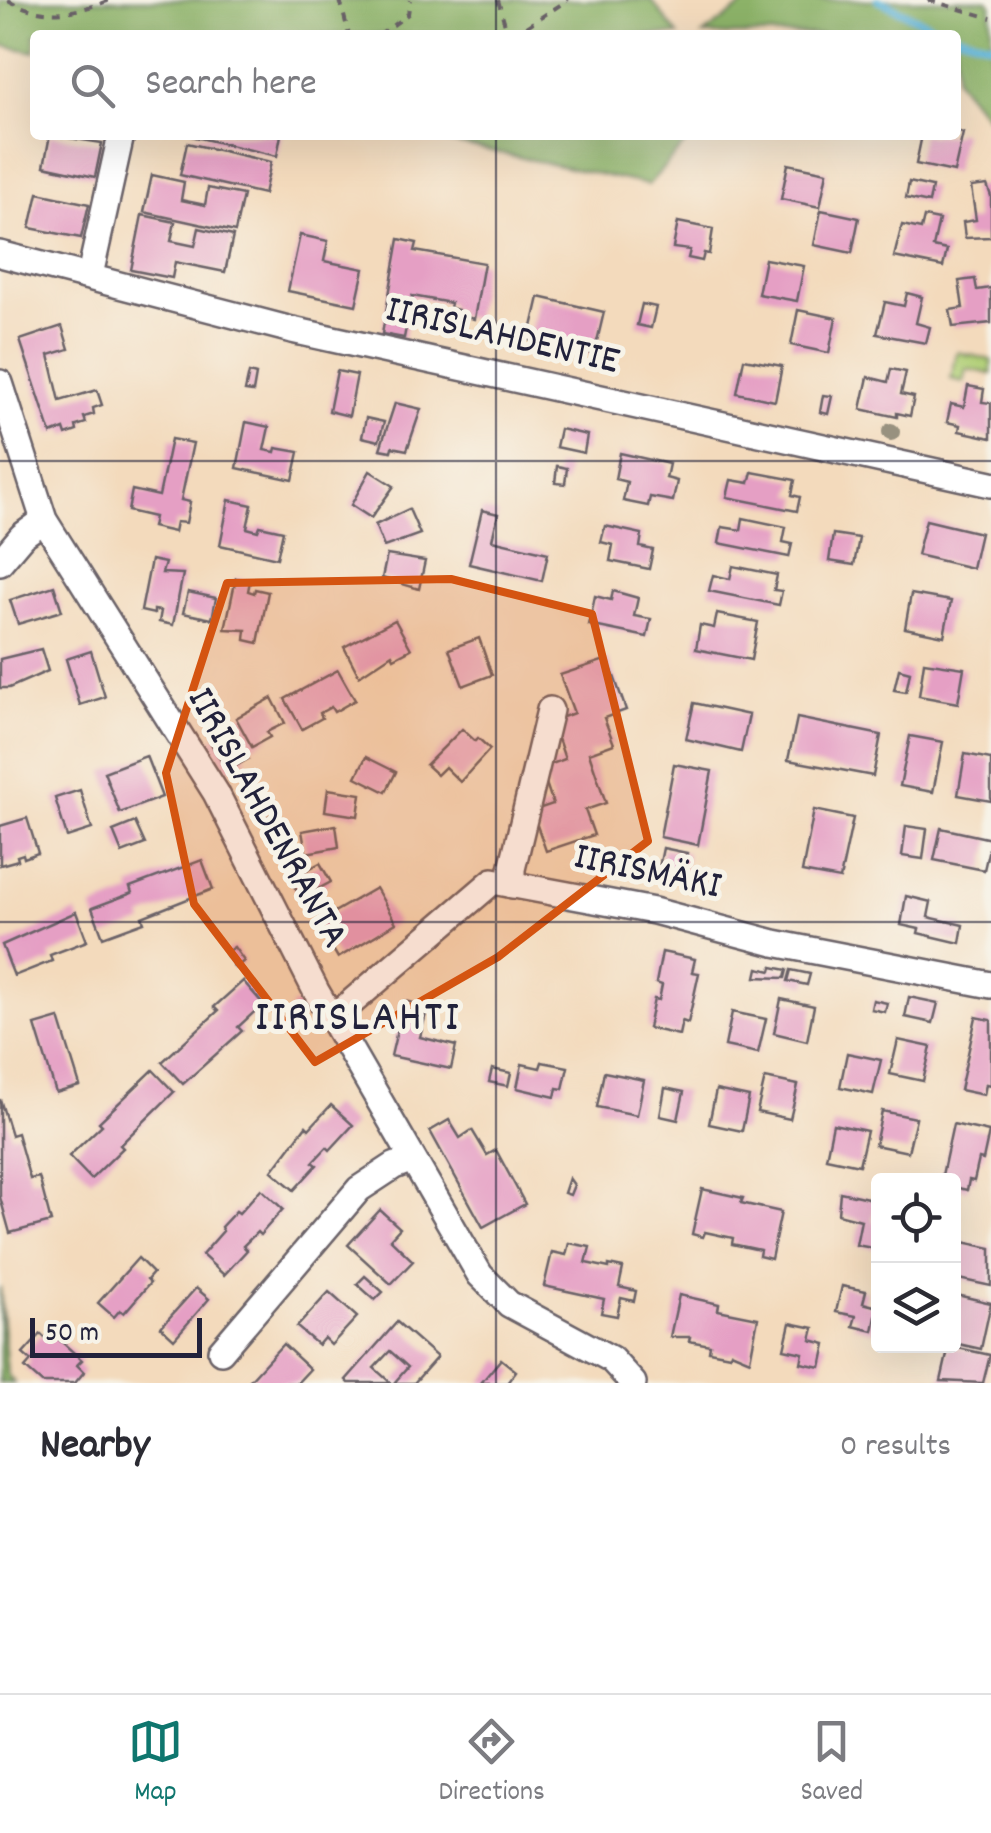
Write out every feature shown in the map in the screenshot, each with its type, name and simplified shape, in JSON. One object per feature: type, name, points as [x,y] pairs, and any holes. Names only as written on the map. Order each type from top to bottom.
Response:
[{"type":"street","points":[[90,274],[120,140]]},
{"type":"street","name":"IIRISLAHDENTIE","points":[[0,254],[90,274],[292,330],[991,484]]},
{"type":"street","name":"IIRISLAHDENRANTA","points":[[0,383],[44,520],[216,794],[283,930],[480,1276],[509,1304],[611,1359],[634,1383]]},
{"type":"street","points":[[0,562],[22,536],[44,520]]},
{"type":"street","points":[[512,885],[512,869],[550,710]]},
{"type":"street","name":"IIRISMÄKI","points":[[332,1019],[493,881],[654,910],[774,942],[991,985]]},
{"type":"street","points":[[221,1351],[359,1189],[412,1159]]},
{"type":"path","points":[[8,0],[27,11],[61,14],[111,0]]},
{"type":"path","points":[[340,0],[348,30]]},
{"type":"path","points":[[387,30],[408,14],[410,0]]},
{"type":"path","points":[[498,0],[508,30]]},
{"type":"path","points":[[518,30],[568,0]]},
{"type":"path","points":[[928,0],[991,18]]},
{"type":"highlighted area","points":[[451,579],[592,614],[648,841],[498,957],[315,1062],[194,904],[166,773],[227,583]]},
{"type":"green space","points":[[0,0],[651,0],[674,30],[30,30],[30,51],[0,45]]},
{"type":"green space","points":[[751,0],[987,0],[991,4],[991,123],[961,85],[961,30],[710,30]]},
{"type":"green space","points":[[439,140],[688,140],[648,185]]},
{"type":"green space","points":[[957,352],[991,360],[991,374],[967,369],[964,382],[951,379]]},
{"type":"green space","points":[[0,1287],[7,1374],[14,1383],[0,1383]]},
{"type":"building","points":[[963,133],[954,172],[916,164],[921,140],[961,140]]},
{"type":"building","points":[[49,140],[102,143],[95,177],[44,166]]},
{"type":"building","points":[[208,140],[280,140],[277,156]]},
{"type":"building","points":[[187,143],[271,162],[264,194],[180,175]]},
{"type":"building","points":[[788,164],[827,172],[820,207],[781,199]]},
{"type":"building","points":[[152,175],[184,182],[181,200],[205,205],[208,188],[243,195],[235,232],[144,212]]},
{"type":"building","points":[[909,182],[932,187],[929,203],[906,198]]},
{"type":"building","points":[[987,185],[991,196],[991,237],[965,238],[963,222],[976,220],[971,187]]},
{"type":"building","points":[[38,193],[89,204],[81,238],[30,228]]},
{"type":"building","points":[[821,210],[859,218],[852,253],[814,245]]},
{"type":"building","points":[[142,215],[175,222],[171,241],[195,246],[199,228],[233,236],[225,272],[175,262],[172,278],[131,270]]},
{"type":"building","points":[[924,217],[939,220],[933,247],[947,250],[943,267],[894,257],[902,225],[921,229]]},
{"type":"building","points":[[678,222],[713,229],[709,254],[704,253],[702,261],[688,258],[690,250],[673,248]]},
{"type":"building","points":[[300,235],[328,241],[324,261],[364,269],[356,305],[288,291]]},
{"type":"building","points":[[399,239],[417,243],[415,251],[484,263],[474,319],[457,315],[458,310],[450,308],[451,303],[412,296],[404,338],[382,334]]},
{"type":"building","points":[[765,259],[804,266],[797,301],[758,294]]},
{"type":"building","points":[[975,279],[977,290],[991,288],[991,323],[953,327],[950,310],[963,308],[959,281]]},
{"type":"building","points":[[907,293],[922,297],[916,323],[930,327],[926,343],[877,334],[885,302],[904,306]]},
{"type":"building","points":[[539,297],[604,312],[594,354],[529,340]]},
{"type":"building","points":[[642,304],[656,307],[651,328],[637,325]]},
{"type":"building","points":[[798,310],[836,318],[829,353],[791,345]]},
{"type":"building","points":[[62,326],[69,349],[49,355],[60,401],[97,390],[102,405],[93,408],[94,414],[84,417],[86,423],[76,426],[77,431],[66,435],[64,429],[51,434],[20,340]]},
{"type":"building","points":[[744,359],[782,366],[775,401],[737,393]]},
{"type":"building","points":[[891,369],[906,372],[901,394],[914,397],[910,416],[861,409],[868,377],[888,382]]},
{"type":"building","points":[[337,371],[357,375],[349,416],[329,411]]},
{"type":"building","points":[[249,373],[256,375],[253,392],[245,391]]},
{"type":"building","points":[[968,386],[984,389],[982,402],[991,403],[991,438],[959,431],[960,425],[947,422],[951,404],[964,407]]},
{"type":"building","points":[[823,395],[832,396],[828,414],[820,412]]},
{"type":"building","points":[[395,403],[421,409],[407,450],[380,449]]},
{"type":"building","points":[[366,418],[384,422],[379,441],[362,437]]},
{"type":"building","points":[[246,422],[269,427],[264,450],[299,452],[293,480],[237,468]]},
{"type":"building","points":[[560,429],[587,435],[584,453],[556,447]]},
{"type":"building","points":[[171,439],[193,443],[181,500],[190,502],[186,523],[176,522],[174,532],[152,527],[154,517],[128,511],[132,490],[159,496]]},
{"type":"building","points":[[620,453],[669,464],[666,478],[677,481],[673,501],[650,497],[648,506],[623,501],[627,482],[615,479]]},
{"type":"building","points":[[557,466],[567,468],[565,484],[555,483]]},
{"type":"building","points":[[370,471],[394,486],[371,518],[351,505]]},
{"type":"building","points":[[752,472],[795,480],[792,495],[800,497],[797,511],[727,497],[731,480],[749,483]]},
{"type":"building","points":[[229,500],[252,505],[247,528],[258,531],[260,526],[283,531],[277,558],[220,545]]},
{"type":"building","points":[[409,509],[420,534],[384,547],[375,525]]},
{"type":"building","points":[[482,510],[498,514],[492,540],[548,553],[542,581],[469,564]]},
{"type":"building","points":[[743,518],[786,527],[783,542],[792,544],[789,557],[719,543],[722,527],[741,530]]},
{"type":"building","points":[[926,520],[980,533],[972,568],[917,555]]},
{"type":"building","points":[[605,526],[642,534],[640,547],[653,550],[649,569],[610,561],[613,545],[601,542]]},
{"type":"building","points":[[833,534],[859,538],[854,565],[829,561]]},
{"type":"building","points":[[387,555],[425,561],[419,589],[382,578]]},
{"type":"building","points":[[151,560],[165,563],[162,573],[183,574],[173,625],[159,622],[161,611],[141,611]]},
{"type":"building","points":[[733,566],[777,575],[774,590],[782,591],[779,605],[709,591],[713,575],[730,579]]},
{"type":"building","points":[[236,578],[250,581],[248,591],[268,592],[258,643],[245,640],[246,630],[225,629]]},
{"type":"building","points":[[54,586],[62,611],[18,624],[10,600]]},
{"type":"building","points":[[613,591],[638,598],[634,616],[651,619],[647,637],[589,625],[595,596],[611,600]]},
{"type":"building","points":[[188,592],[216,598],[212,619],[183,613]]},
{"type":"building","points":[[911,594],[951,601],[944,636],[905,628]]},
{"type":"building","points":[[717,614],[758,622],[751,660],[696,649],[700,625],[714,628]]},
{"type":"building","points":[[395,620],[411,649],[394,658],[392,654],[359,676],[344,647]]},
{"type":"building","points":[[479,638],[492,675],[463,686],[449,649]]},
{"type":"building","points":[[41,649],[48,671],[9,688],[0,688],[0,659]]},
{"type":"building","points":[[91,651],[105,697],[80,705],[66,659]]},
{"type":"building","points":[[608,659],[626,710],[604,718],[614,744],[589,753],[606,803],[585,810],[594,835],[546,851],[532,811],[553,804],[541,768],[565,759],[552,721],[574,713],[560,675]]},
{"type":"building","points":[[924,662],[964,668],[958,703],[919,696]]},
{"type":"building","points":[[899,669],[910,672],[906,692],[894,690]]},
{"type":"building","points":[[338,670],[355,700],[334,712],[331,707],[320,713],[322,718],[302,729],[285,699]]},
{"type":"building","points":[[272,698],[285,723],[267,732],[270,737],[252,747],[236,718]]},
{"type":"building","points":[[694,703],[749,715],[741,752],[686,739]]},
{"type":"building","points":[[797,718],[881,735],[873,776],[788,760]]},
{"type":"building","points":[[230,728],[248,759],[227,771],[209,740]]},
{"type":"building","points":[[462,729],[490,749],[460,782],[445,767],[437,775],[426,765]]},
{"type":"building","points":[[910,736],[943,742],[933,792],[900,786]]},
{"type":"building","points":[[965,754],[991,759],[991,801],[958,795]]},
{"type":"building","points":[[146,756],[162,797],[120,813],[104,772]]},
{"type":"building","points":[[366,757],[396,772],[386,792],[356,777]]},
{"type":"building","points":[[674,764],[712,771],[698,845],[660,837]]},
{"type":"building","points":[[328,789],[361,794],[358,816],[325,811]]},
{"type":"building","points":[[80,790],[92,829],[67,837],[55,798]]},
{"type":"building","points":[[814,810],[853,818],[840,879],[802,872]]},
{"type":"building","points":[[273,814],[281,827],[272,832],[264,819]]},
{"type":"building","points":[[27,818],[38,853],[24,858],[23,854],[17,856],[18,860],[0,865],[0,826]]},
{"type":"building","points":[[135,822],[145,844],[122,853],[113,831]]},
{"type":"building","points":[[336,825],[339,847],[306,853],[302,831]]},
{"type":"building","points":[[906,826],[927,829],[923,859],[902,856]]},
{"type":"building","points":[[941,828],[991,839],[984,870],[934,860]]},
{"type":"building","points":[[663,848],[687,853],[682,877],[658,872]]},
{"type":"building","points":[[202,860],[213,889],[103,937],[92,908],[132,893],[130,887]]},
{"type":"building","points":[[320,863],[331,882],[301,898],[290,879]]},
{"type":"building","points":[[376,888],[396,923],[338,958],[317,922]]},
{"type":"building","points":[[906,896],[931,902],[928,917],[963,925],[960,943],[901,925]]},
{"type":"building","points":[[76,912],[87,941],[50,955],[52,961],[14,976],[2,945]]},
{"type":"building","points":[[234,947],[244,961],[235,968],[225,953]]},
{"type":"building","points":[[662,952],[695,959],[692,972],[699,973],[688,1023],[682,1021],[679,1035],[648,1028],[654,999],[659,1000],[662,985],[656,983]]},
{"type":"building","points":[[772,967],[787,970],[785,978],[756,977],[758,968],[771,971]]},
{"type":"building","points":[[791,970],[810,974],[807,985],[788,981]]},
{"type":"building","points":[[243,981],[263,1004],[238,1027],[242,1031],[183,1084],[162,1062],[218,1011],[214,1007]]},
{"type":"building","points":[[909,997],[938,1003],[933,1023],[905,1017]]},
{"type":"building","points":[[781,999],[814,1006],[807,1041],[774,1033]]},
{"type":"building","points":[[873,1000],[887,1003],[885,1012],[871,1009]]},
{"type":"building","points":[[404,1001],[428,1006],[420,1037],[456,1046],[451,1069],[391,1056]]},
{"type":"building","points":[[298,1003],[304,1015],[297,1019],[290,1007]]},
{"type":"building","points":[[732,1012],[766,1019],[758,1053],[725,1046]]},
{"type":"building","points":[[976,1017],[991,1020],[991,1085],[986,1084],[984,1095],[960,1090]]},
{"type":"building","points":[[59,1018],[80,1086],[56,1093],[35,1025]]},
{"type":"building","points":[[898,1040],[931,1047],[923,1081],[890,1074]]},
{"type":"building","points":[[847,1053],[881,1060],[873,1094],[840,1087]]},
{"type":"building","points":[[542,1062],[568,1067],[563,1089],[557,1088],[555,1097],[517,1088],[522,1064],[540,1068]]},
{"type":"building","points":[[492,1069],[511,1073],[508,1086],[489,1082]]},
{"type":"building","points":[[153,1070],[174,1092],[91,1179],[69,1156]]},
{"type":"building","points":[[604,1072],[644,1080],[637,1115],[597,1107]]},
{"type":"building","points":[[765,1078],[798,1085],[790,1119],[757,1112]]},
{"type":"building","points":[[665,1088],[684,1092],[678,1120],[660,1116]]},
{"type":"building","points":[[716,1090],[749,1097],[742,1131],[709,1124]]},
{"type":"building","points":[[0,1099],[11,1135],[17,1133],[30,1179],[39,1177],[51,1222],[10,1233],[0,1197]]},
{"type":"building","points":[[331,1105],[353,1125],[313,1162],[317,1165],[294,1190],[272,1171],[306,1126],[309,1129]]},
{"type":"building","points":[[882,1111],[916,1118],[908,1152],[875,1145]]},
{"type":"building","points":[[449,1120],[460,1138],[472,1130],[487,1155],[496,1150],[525,1204],[483,1227],[430,1131]]},
{"type":"building","points":[[833,1124],[867,1131],[859,1165],[826,1158]]},
{"type":"building","points":[[953,1124],[989,1132],[983,1160],[979,1159],[974,1181],[969,1180],[967,1190],[961,1189],[961,1173],[942,1173]]},
{"type":"building","points":[[569,1178],[574,1185],[570,1195],[564,1193]]},
{"type":"building","points":[[261,1189],[283,1209],[260,1235],[257,1232],[243,1246],[247,1250],[224,1275],[202,1255],[223,1231],[221,1227]]},
{"type":"building","points":[[702,1189],[781,1212],[771,1259],[759,1256],[760,1250],[732,1244],[733,1238],[705,1232],[703,1237],[692,1234]]},
{"type":"building","points":[[840,1192],[871,1199],[871,1248],[856,1245],[861,1220],[838,1214]]},
{"type":"building","points":[[380,1210],[400,1228],[390,1239],[413,1261],[391,1284],[348,1245]]},
{"type":"building","points":[[961,1242],[991,1248],[991,1286],[961,1280]]},
{"type":"building","points":[[569,1243],[590,1247],[586,1263],[623,1268],[619,1287],[636,1291],[634,1301],[621,1298],[617,1316],[601,1313],[604,1299],[544,1286],[552,1252],[566,1255]]},
{"type":"building","points":[[138,1258],[153,1273],[147,1280],[150,1283],[124,1313],[120,1310],[114,1317],[98,1303]]},
{"type":"building","points":[[365,1276],[383,1292],[375,1300],[357,1284]]},
{"type":"building","points":[[842,1286],[866,1291],[863,1303],[871,1305],[871,1330],[853,1326],[856,1316],[836,1312]]},
{"type":"building","points":[[196,1288],[209,1299],[174,1339],[161,1327]]},
{"type":"building","points":[[329,1292],[357,1317],[331,1345],[324,1338],[318,1345],[297,1327]]},
{"type":"building","points":[[679,1295],[719,1304],[718,1310],[758,1318],[750,1360],[731,1352],[730,1355],[709,1351],[710,1345],[689,1341],[690,1337],[670,1337]]},
{"type":"building","points":[[961,1296],[991,1303],[981,1349],[961,1345]]},
{"type":"building","points":[[397,1322],[437,1357],[414,1383],[394,1383],[408,1367],[390,1351],[374,1368],[391,1383],[349,1383],[346,1380]]},
{"type":"building","points":[[790,1323],[814,1328],[811,1340],[826,1344],[821,1367],[801,1363],[803,1353],[784,1349]]},
{"type":"building","points":[[41,1334],[48,1341],[54,1335],[82,1360],[77,1365],[84,1372],[75,1383],[42,1383],[25,1368],[31,1361],[23,1354]]},
{"type":"building","points":[[283,1344],[310,1369],[297,1383],[249,1381]]},
{"type":"building","points":[[961,1349],[990,1355],[983,1383],[941,1381],[947,1353],[961,1353]]},
{"type":"building","points":[[501,1359],[516,1371],[507,1383],[481,1383]]},
{"type":"waterway","points":[[878,0],[940,30]]},
{"type":"waterway","points":[[961,36],[991,44]]},
{"type":"district","name":"IIRISLAHTI","points":[[358,1020]]}]
